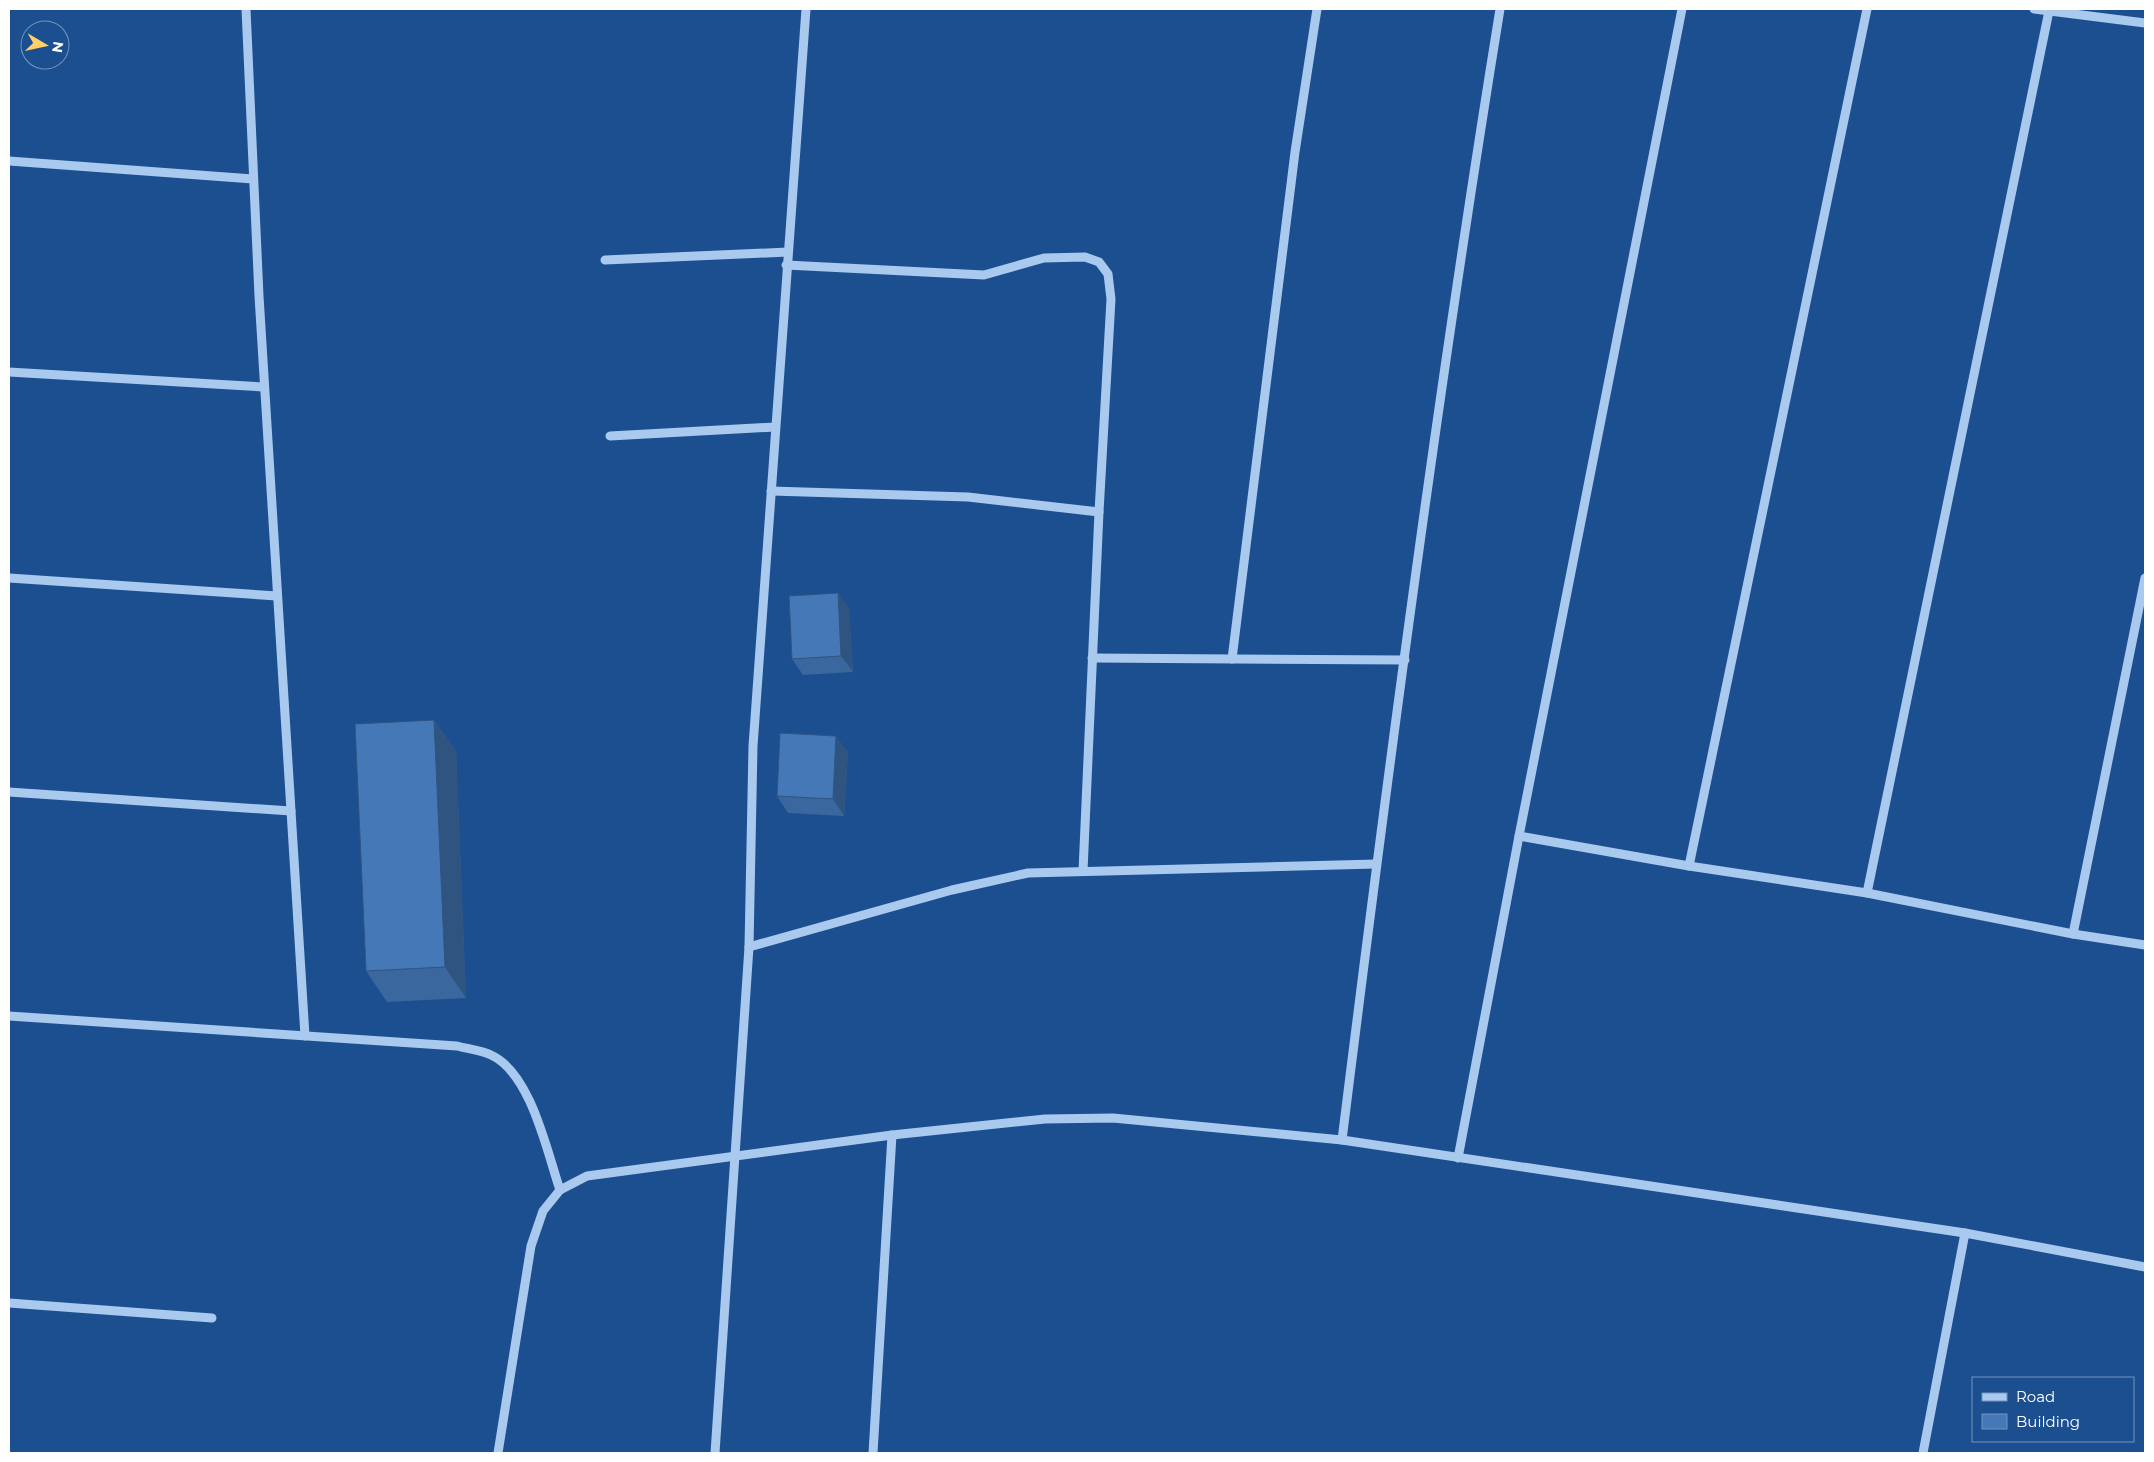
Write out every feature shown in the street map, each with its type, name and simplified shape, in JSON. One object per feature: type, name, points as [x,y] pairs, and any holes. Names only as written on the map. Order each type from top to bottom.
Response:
[{"type":"street","points":[[246,9],[264,387],[305,1036]]},
{"type":"street","points":[[715,1453],[750,947],[753,746],[786,266],[806,9]]},
{"type":"street","points":[[1232,659],[1295,152],[1317,9]]},
{"type":"street","points":[[1342,1140],[1376,864],[1472,182],[1500,9]]},
{"type":"street","points":[[1458,1158],[1519,836],[1682,9]]},
{"type":"street","points":[[1689,866],[1867,9]]},
{"type":"street","points":[[2034,9],[2145,24]]},
{"type":"street","points":[[1867,893],[2049,11]]},
{"type":"street","points":[[9,161],[253,179]]},
{"type":"street","points":[[605,260],[788,252]]},
{"type":"street","points":[[786,266],[984,274],[1044,258],[1086,257],[1099,262],[1108,274],[1111,299],[1099,512],[1083,871]]},
{"type":"street","points":[[9,372],[264,387]]},
{"type":"street","points":[[610,436],[775,427]]},
{"type":"street","points":[[771,491],[968,497],[1099,512]]},
{"type":"street","points":[[9,578],[277,596]]},
{"type":"street","points":[[2073,934],[2145,578]]},
{"type":"street","points":[[1092,658],[1405,660]]},
{"type":"street","points":[[9,792],[291,811]]},
{"type":"street","points":[[1519,836],[1689,866],[1867,893],[2073,934],[2145,945]]},
{"type":"street","points":[[750,947],[952,890],[1028,873],[1376,864]]},
{"type":"street","points":[[9,1016],[457,1046],[492,1055],[511,1070],[531,1101],[560,1190]]},
{"type":"street","points":[[498,1453],[532,1246],[544,1211],[560,1190],[587,1176],[1044,1118],[1113,1118],[1342,1140],[1965,1233],[2145,1267]]},
{"type":"street","points":[[873,1453],[892,1136]]},
{"type":"street","points":[[1924,1453],[1965,1233]]},
{"type":"street","points":[[9,1302],[212,1318]]},
{"type":"building","points":[[838,593],[841,656],[792,659],[789,596]]},
{"type":"building","points":[[434,720],[445,967],[366,971],[355,724]]},
{"type":"building","points":[[780,733],[836,736],[833,799],[777,796]]}]
